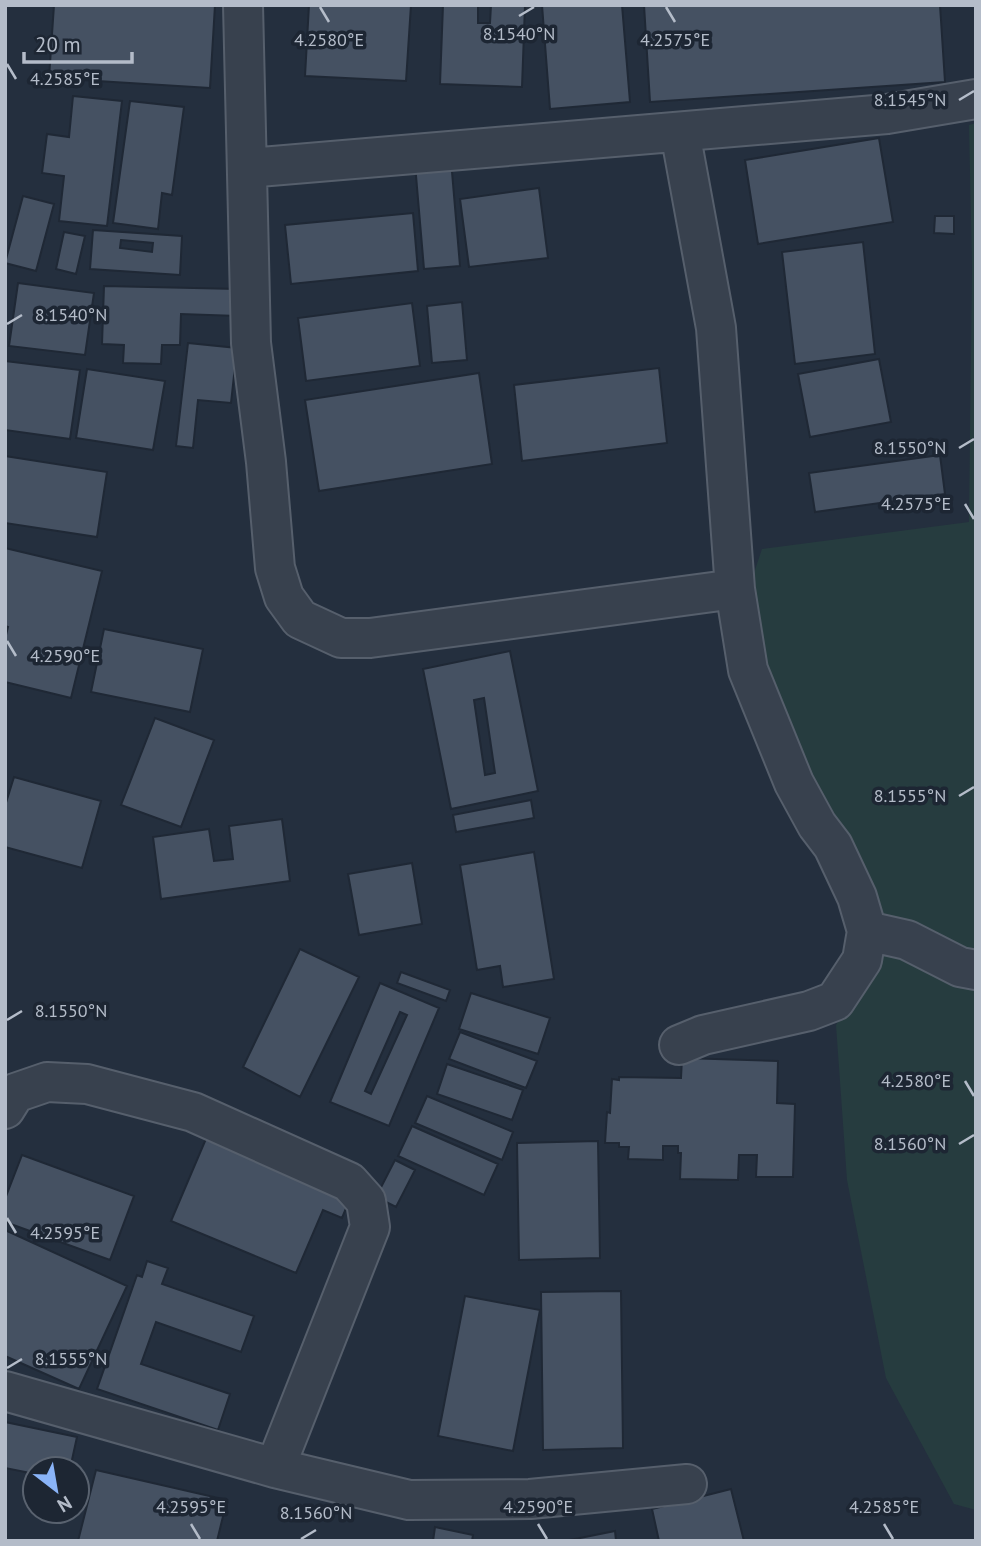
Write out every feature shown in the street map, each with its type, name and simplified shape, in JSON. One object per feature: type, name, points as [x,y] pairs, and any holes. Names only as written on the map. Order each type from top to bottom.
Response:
[{"type":"street","points":[[243,5],[251,343],[275,568],[284,597],[300,619],[341,638],[370,638],[735,589]]},
{"type":"street","points":[[248,168],[887,114],[976,99]]},
{"type":"street","points":[[679,1045],[703,1035],[809,1011],[835,1001],[862,960],[867,931],[857,897],[833,846],[817,825],[794,783],[748,670],[735,589],[716,328],[680,132]]},
{"type":"street","points":[[867,931],[907,940],[960,967],[976,971]]},
{"type":"street","points":[[5,1109],[15,1093],[47,1082],[100,1087],[193,1112],[349,1182],[366,1200],[370,1227],[275,1468]]},
{"type":"street","points":[[5,1391],[275,1468],[409,1500],[530,1499],[687,1485]]},
{"type":"green space","points":[[976,123],[976,1510],[954,1504],[886,1378],[847,1180],[836,1025],[882,952],[882,916],[774,712],[745,600],[762,549],[969,522],[972,267],[969,125]]},
{"type":"building","points":[[54,5],[215,5],[210,88],[49,78]]},
{"type":"building","points":[[309,5],[411,5],[406,81],[305,76]]},
{"type":"building","points":[[443,5],[478,5],[478,23],[490,23],[491,5],[525,5],[522,87],[440,84]]},
{"type":"building","points":[[542,5],[622,5],[630,102],[550,109]]},
{"type":"building","points":[[644,5],[940,5],[945,82],[650,102]]},
{"type":"building","points":[[73,96],[122,101],[107,226],[59,221],[64,176],[42,173],[47,134],[69,137]]},
{"type":"building","points":[[130,101],[184,107],[172,195],[162,193],[158,229],[113,223]]},
{"type":"building","points":[[879,138],[893,222],[758,244],[745,160]]},
{"type":"building","points":[[451,160],[460,266],[424,269],[415,164]]},
{"type":"building","points":[[539,188],[548,258],[469,267],[460,199]]},
{"type":"building","points":[[23,196],[54,204],[36,271],[5,263]]},
{"type":"building","points":[[413,213],[418,271],[291,284],[285,225]]},
{"type":"building","points":[[935,216],[954,216],[954,234],[934,233]]},
{"type":"building","points":[[93,230],[182,236],[180,275],[90,269]],"holes":[[[121,240],[153,243],[152,252],[120,248]]]},
{"type":"building","points":[[64,232],[85,236],[76,274],[56,269]]},
{"type":"building","points":[[863,242],[875,354],[795,364],[782,252]]},
{"type":"building","points":[[18,283],[94,293],[85,355],[9,346]]},
{"type":"building","points":[[104,286],[238,289],[238,316],[181,314],[180,345],[162,345],[161,364],[123,363],[124,345],[102,344]]},
{"type":"building","points":[[462,302],[467,360],[432,363],[427,306]]},
{"type":"building","points":[[412,303],[420,366],[306,381],[298,318]]},
{"type":"building","points":[[188,343],[237,348],[231,403],[198,400],[193,448],[176,446]]},
{"type":"building","points":[[879,359],[891,422],[810,437],[798,374]]},
{"type":"building","points":[[5,361],[80,370],[70,439],[5,430]]},
{"type":"building","points":[[659,368],[667,443],[522,461],[514,385]]},
{"type":"building","points":[[87,369],[165,381],[153,450],[76,438]]},
{"type":"building","points":[[479,373],[492,464],[319,491],[305,400]]},
{"type":"building","points":[[940,455],[945,494],[815,512],[809,473]]},
{"type":"building","points":[[5,456],[107,472],[97,537],[5,523]]},
{"type":"building","points":[[5,548],[102,571],[71,698],[5,682],[5,639],[8,627],[5,626]]},
{"type":"building","points":[[104,629],[203,649],[190,712],[91,692]]},
{"type":"building","points":[[510,651],[538,791],[451,809],[423,669]],"holes":[[[484,698],[495,773],[485,775],[474,700]]]},
{"type":"building","points":[[155,718],[214,740],[181,827],[121,805]]},
{"type":"building","points":[[14,777],[101,801],[82,868],[5,847],[5,806]]},
{"type":"building","points":[[531,800],[534,818],[456,832],[453,815]]},
{"type":"building","points":[[282,819],[290,881],[161,899],[153,837],[209,829],[214,861],[233,859],[229,826]]},
{"type":"building","points":[[534,852],[554,979],[503,987],[500,966],[477,970],[460,865]]},
{"type":"building","points":[[412,863],[422,924],[359,935],[348,874]]},
{"type":"building","points":[[300,949],[359,977],[300,1097],[243,1067]]},
{"type":"building","points":[[401,972],[450,990],[446,1001],[397,983]]},
{"type":"building","points":[[380,983],[439,1008],[389,1126],[330,1102]],"holes":[[[400,1012],[407,1015],[371,1094],[365,1091]]]},
{"type":"building","points":[[471,993],[550,1018],[538,1054],[459,1029]]},
{"type":"building","points":[[460,1032],[537,1061],[526,1088],[449,1059]]},
{"type":"building","points":[[682,1058],[778,1061],[777,1103],[795,1104],[793,1177],[756,1177],[757,1155],[739,1155],[738,1180],[680,1179],[681,1153],[678,1153],[678,1146],[663,1146],[663,1160],[628,1159],[629,1147],[619,1147],[619,1143],[605,1143],[612,1079],[681,1078]]},
{"type":"building","points":[[447,1064],[523,1090],[512,1120],[437,1094]]},
{"type":"building","points":[[427,1096],[513,1132],[502,1160],[415,1123]]},
{"type":"building","points":[[412,1126],[498,1164],[484,1195],[398,1156]]},
{"type":"building","points":[[208,1134],[352,1194],[342,1218],[323,1210],[296,1273],[171,1221]]},
{"type":"building","points":[[598,1141],[600,1258],[519,1260],[517,1143]]},
{"type":"building","points":[[22,1155],[134,1196],[110,1260],[5,1222],[5,1199]]},
{"type":"building","points":[[395,1160],[415,1170],[396,1207],[376,1197]]},
{"type":"building","points":[[5,1230],[127,1286],[79,1389],[5,1356]]},
{"type":"building","points":[[147,1261],[168,1268],[162,1284],[254,1316],[241,1352],[156,1322],[141,1364],[230,1394],[218,1430],[97,1389],[137,1275],[142,1277]]},
{"type":"building","points":[[621,1291],[623,1448],[543,1450],[541,1292]]},
{"type":"building","points":[[465,1296],[540,1310],[513,1451],[438,1436]]},
{"type":"building","points":[[5,1422],[77,1437],[73,1455],[21,1455],[21,1471],[5,1468]]},
{"type":"building","points":[[96,1470],[227,1500],[217,1541],[78,1541],[82,1525],[91,1525],[91,1490]]},
{"type":"building","points":[[731,1489],[744,1541],[659,1541],[652,1509]]},
{"type":"building","points":[[435,1527],[473,1535],[472,1541],[433,1541]]},
{"type":"building","points":[[615,1531],[616,1541],[565,1541]]}]
